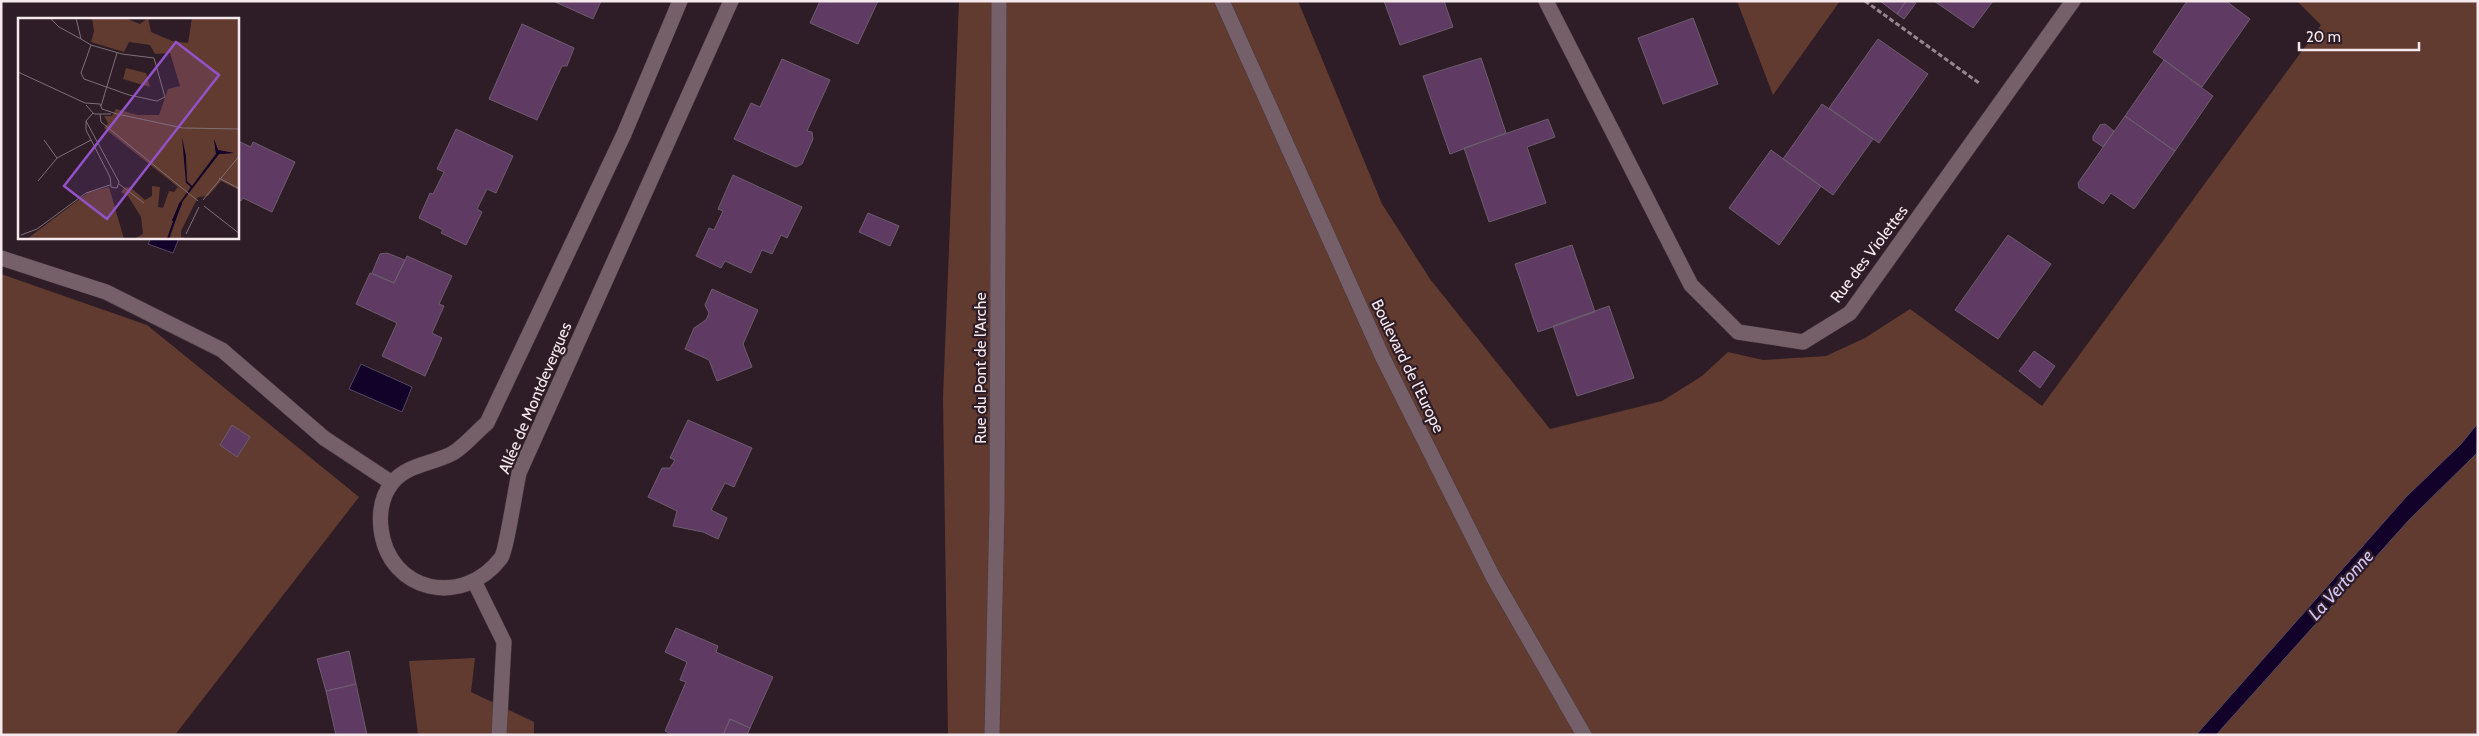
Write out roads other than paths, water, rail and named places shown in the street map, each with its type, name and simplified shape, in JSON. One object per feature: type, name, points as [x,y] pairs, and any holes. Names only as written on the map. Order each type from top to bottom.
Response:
[{"type":"street","name":"Allée de Montdevergues","points":[[680,1],[624,134],[487,423],[453,452],[406,470],[392,483],[379,511],[384,546],[397,568],[424,586],[447,589],[475,583],[502,557],[518,473],[731,1]]},
{"type":"street","name":"Rue du Pont de l'Arche","points":[[992,735],[997,508],[999,1]]},
{"type":"street","name":"Boulevard de l'Europe","points":[[1222,1],[1383,358],[1493,576],[1584,735]]},
{"type":"street","name":"Rue des Violettes","points":[[1546,1],[1691,285],[1738,332],[1803,342],[1850,313],[2073,1]]},
{"type":"street","points":[[1,258],[106,292],[222,350],[324,438],[392,483]]},
{"type":"street","points":[[475,583],[504,642],[499,735]]},
{"type":"water","points":[[150,239],[179,239],[173,253],[148,244]]},
{"type":"water","points":[[361,364],[412,387],[402,412],[349,389]]},
{"type":"water","name":"La Vertonne","points":[[2478,423],[2477,453],[2409,520],[2216,735],[2196,735],[2406,497],[2461,444]]}]
